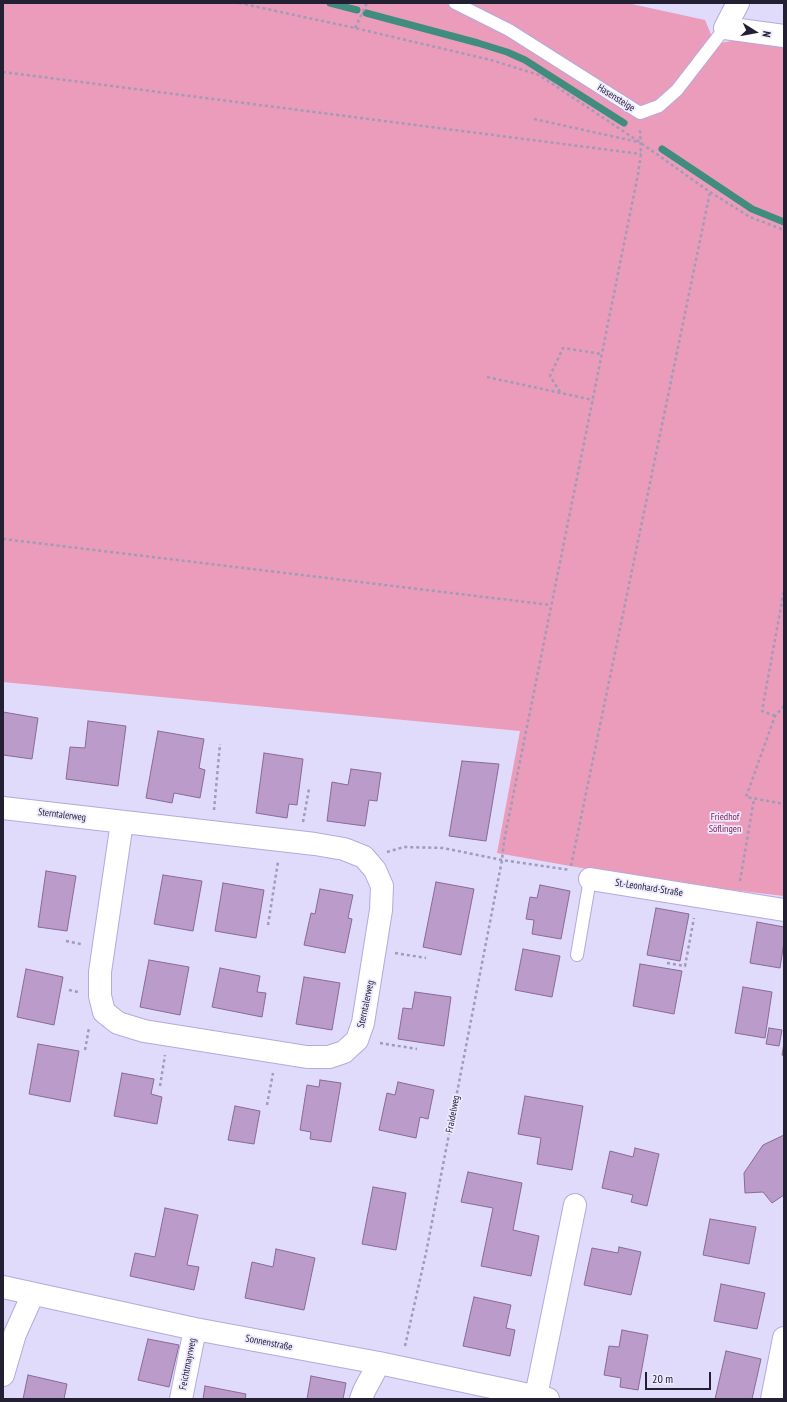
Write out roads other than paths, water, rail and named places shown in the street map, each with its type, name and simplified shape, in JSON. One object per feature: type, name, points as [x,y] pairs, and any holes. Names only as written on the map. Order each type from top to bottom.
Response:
[{"type":"street","points":[[738,3],[725,28],[784,36]]},
{"type":"street","name":"Sterntalerweg","points":[[3,808],[290,841],[344,849],[364,858],[375,870],[382,886],[381,910],[363,1023],[357,1040],[344,1052],[329,1058],[307,1057],[144,1031],[118,1023],[104,1012],[100,996],[100,972],[122,822]]},
{"type":"street","name":"St.-Leonhard-Straße","points":[[590,879],[784,910]]},
{"type":"street","name":"Sonnenstraße","points":[[3,1287],[195,1329],[389,1365],[545,1398],[574,1205]]},
{"type":"street","points":[[3,1375],[15,1334],[33,1294]]},
{"type":"street","name":"Feichtmayrweg","points":[[181,1399],[195,1329]]},
{"type":"street","points":[[772,1399],[784,1338]]},
{"type":"street","points":[[361,1399],[364,1391],[389,1365]]},
{"type":"lane","name":"Hasensteige","points":[[455,3],[509,30],[640,113],[659,106],[677,90],[725,28]]},
{"type":"lane","points":[[577,954],[590,879]]},
{"type":"waterway","points":[[330,3],[357,10]]},
{"type":"waterway","points":[[366,13],[507,52],[525,60],[624,123]]},
{"type":"waterway","points":[[662,149],[752,209],[784,222]]},
{"type":"park label","name":"Friedhof Söflingen","points":[[725,822]]}]
